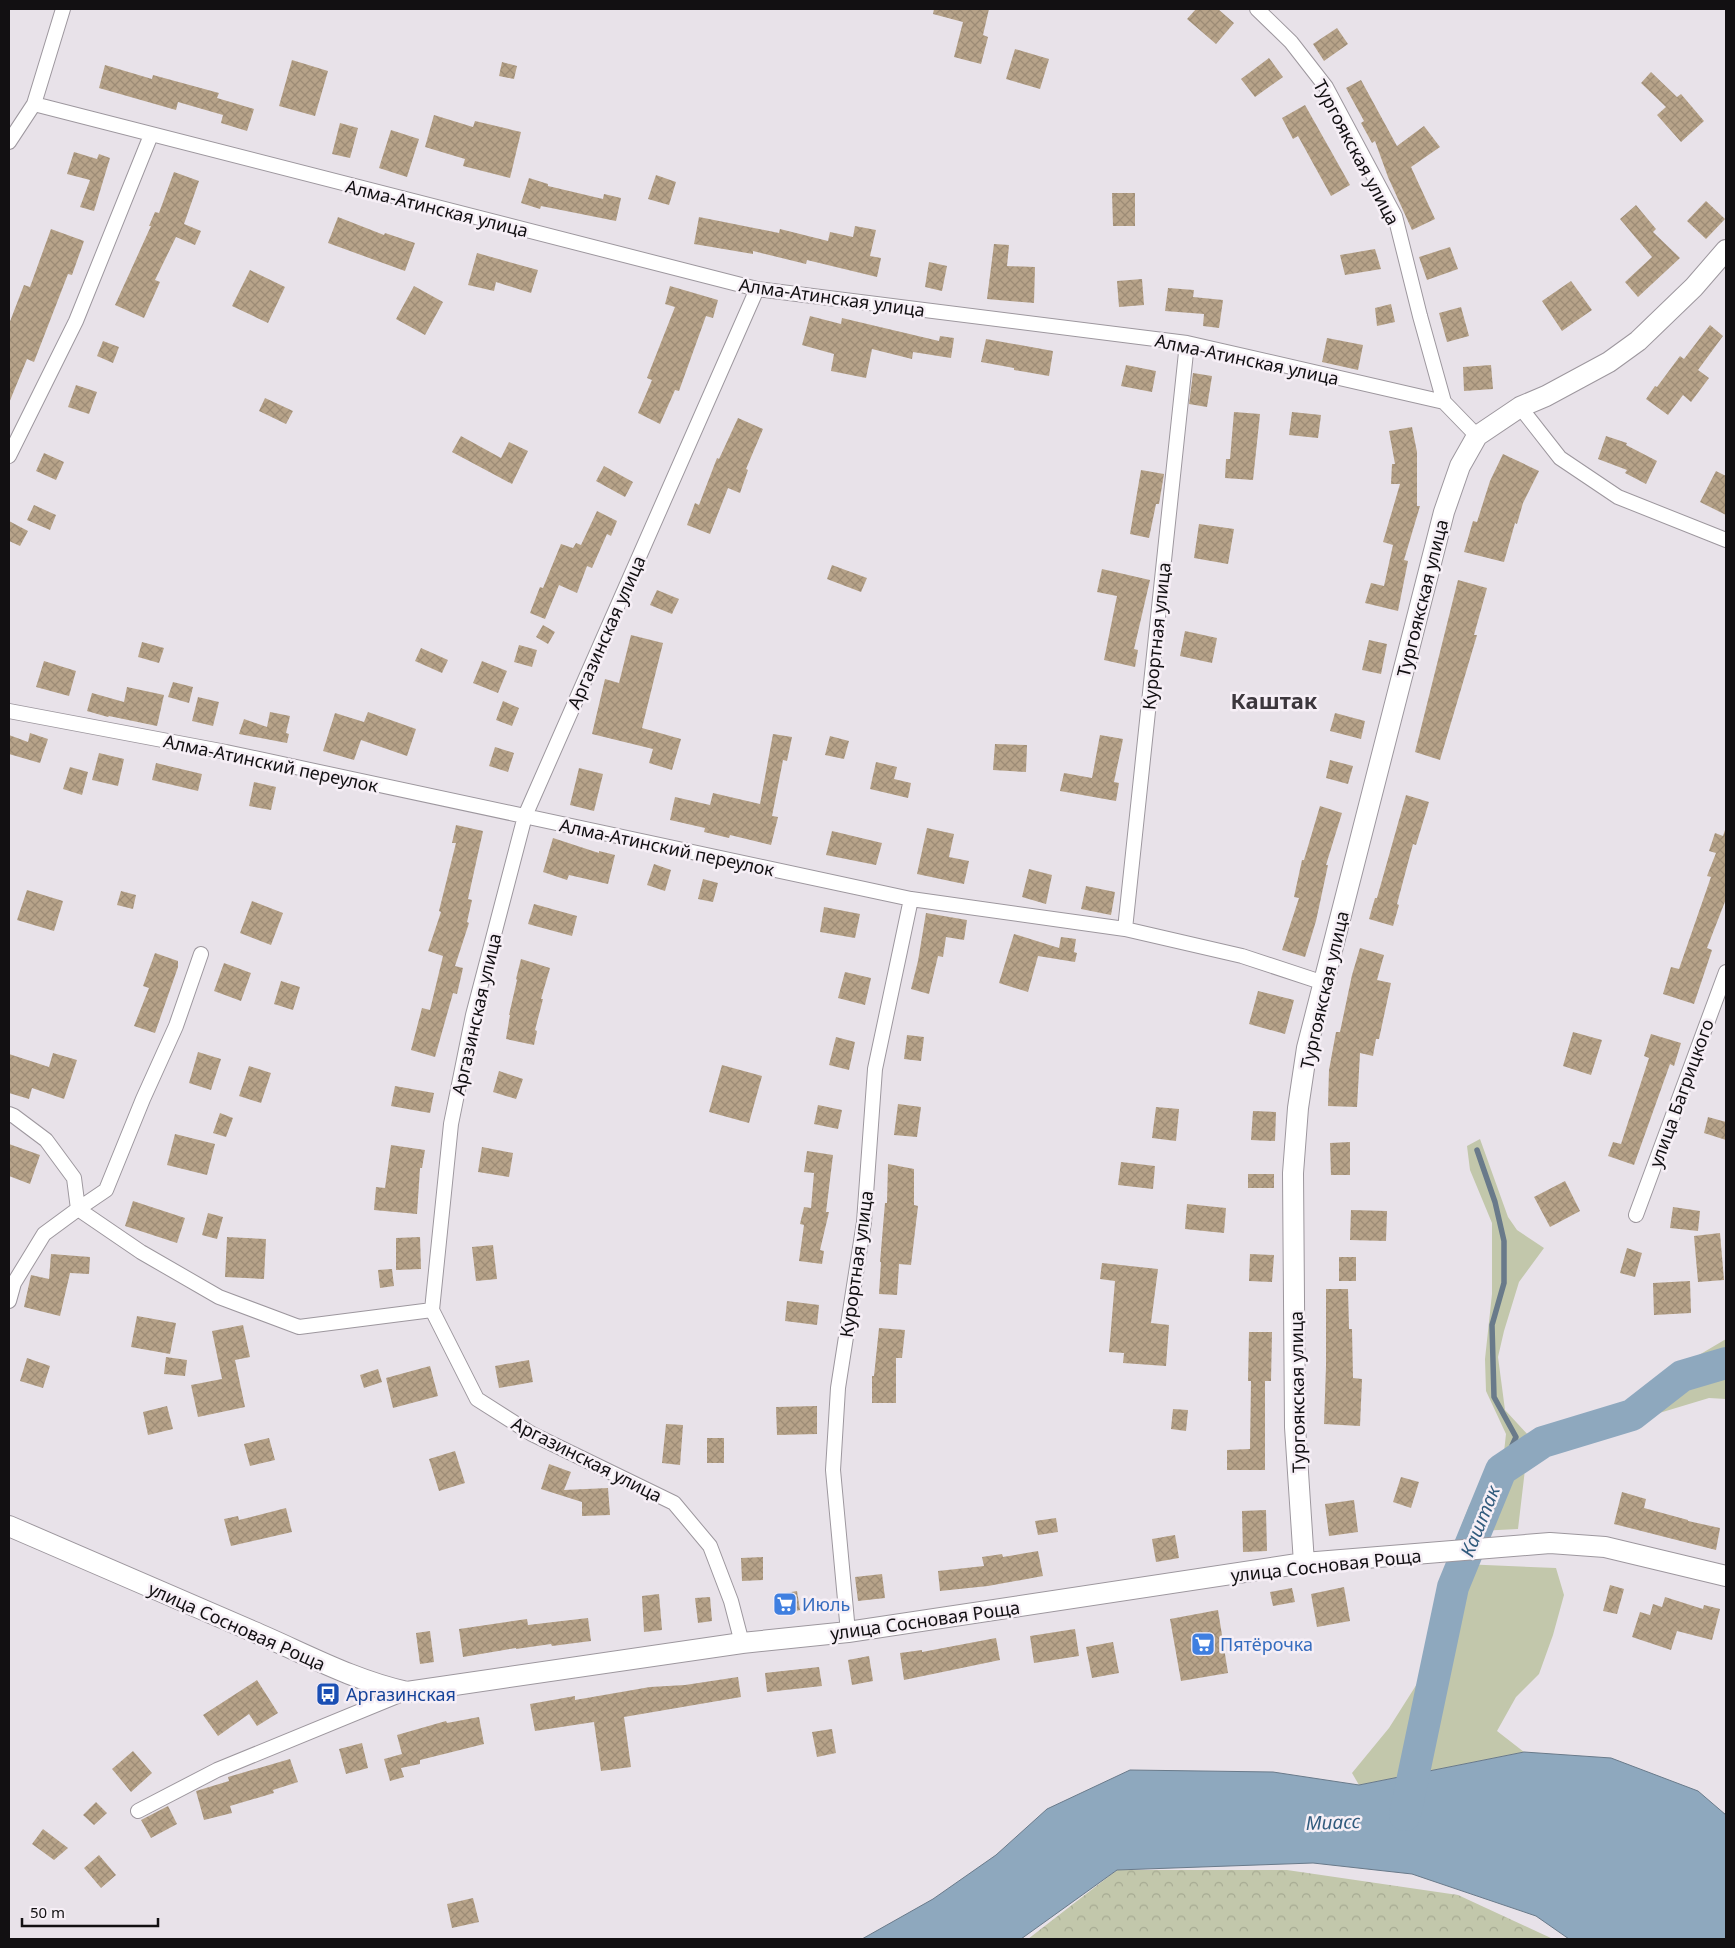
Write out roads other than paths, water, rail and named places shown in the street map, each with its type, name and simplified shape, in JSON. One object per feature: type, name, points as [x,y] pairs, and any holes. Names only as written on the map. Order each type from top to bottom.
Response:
[{"type":"main road","points":[[1477,436],[1520,407],[1546,396],[1609,362],[1638,341],[1694,287],[1726,250]]},
{"type":"main road","name":"Тургоякская улица","points":[[1304,1563],[1295,1427],[1293,1173],[1298,1108],[1307,1048],[1444,512],[1460,466],[1477,436]]},
{"type":"main road","name":"улица Сосновая Роща","points":[[9,1526],[261,1635],[338,1671],[381,1686],[407,1692],[742,1643],[848,1632],[1304,1563],[1550,1543],[1605,1547],[1726,1576]]},
{"type":"street","points":[[9,142],[34,104],[63,9]]},
{"type":"street","name":"Тургоякская улица","points":[[1257,9],[1291,42],[1326,87],[1395,216],[1444,402]]},
{"type":"street","name":"Алма-Атинская улица","points":[[34,104],[757,289],[1187,343],[1444,402]]},
{"type":"street","points":[[9,456],[76,322],[151,135]]},
{"type":"street","name":"Аргазинская улица","points":[[742,1643],[731,1601],[710,1546],[674,1503],[532,1434],[477,1399],[432,1310],[451,1124],[473,1015],[525,816],[757,289]]},
{"type":"street","name":"Курортная улица","points":[[1125,929],[1187,343]]},
{"type":"street","points":[[1444,402],[1477,436]]},
{"type":"street","points":[[1520,407],[1560,458],[1618,497],[1726,540]]},
{"type":"street","name":"Алма-Атинский переулок","points":[[9,711],[226,752],[911,899],[1125,929],[1242,956],[1324,983]]},
{"type":"street","name":"Курортная улица","points":[[848,1632],[833,1470],[838,1388],[864,1222],[875,1069],[911,899]]},
{"type":"street","points":[[9,1301],[14,1283],[44,1234],[78,1208],[106,1190],[143,1099],[176,1026],[201,954]]},
{"type":"street","name":"улица Багрицкого","points":[[1636,1215],[1726,972]]},
{"type":"street","points":[[9,1114],[46,1140],[74,1178],[78,1208],[141,1252],[219,1297],[299,1327],[432,1310]]},
{"type":"street","points":[[138,1811],[217,1770],[407,1692]]},
{"type":"water","name":"Миасс","points":[[1524,1752],[1611,1758],[1698,1791],[1726,1815],[1726,1939],[1569,1939],[1536,1916],[1412,1874],[1313,1863],[1117,1870],[1021,1939],[862,1939],[933,1899],[996,1855],[1047,1809],[1130,1770],[1273,1772],[1359,1785]]},
{"type":"waterway","points":[[1477,1150],[1495,1202],[1504,1241],[1504,1283],[1492,1325],[1494,1397],[1516,1437],[1501,1470]]},
{"type":"waterway","name":"Каштак","points":[[1405,1815],[1453,1587],[1501,1470],[1543,1442],[1632,1415],[1682,1376],[1726,1363]]},
{"type":"place","name":"Июль","points":[[785,1604]]},
{"type":"place","name":"Пятёрочка","points":[[1203,1644]]},
{"type":"place","name":"Аргазинская","points":[[328,1694]]},
{"type":"district","name":"Каштак","points":[[1274,700]]}]
